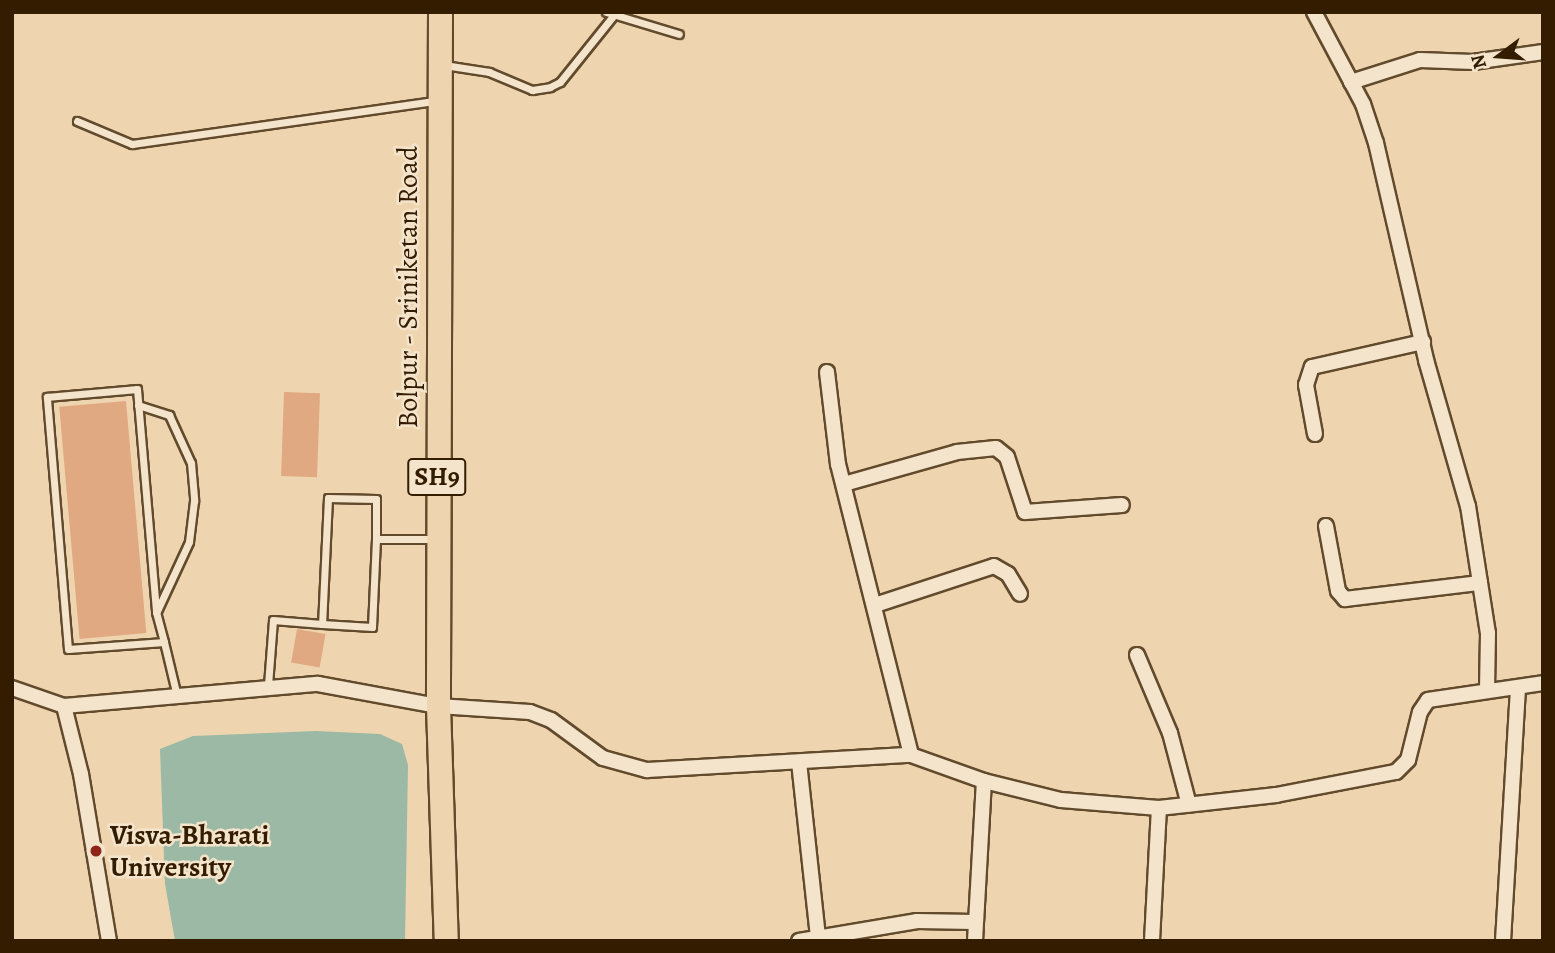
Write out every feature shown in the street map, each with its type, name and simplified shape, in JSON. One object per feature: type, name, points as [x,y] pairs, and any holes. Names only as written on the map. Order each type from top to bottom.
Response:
[{"type":"main road","name":"Bolpur - Sriniketan Road","points":[[440,12],[438,706],[446,941]]},
{"type":"street","points":[[1314,12],[1351,82],[1376,143],[1423,342],[1468,506],[1488,633],[1487,689]]},
{"type":"street","points":[[1351,82],[1420,60],[1473,62],[1543,52]]},
{"type":"street","points":[[1315,435],[1306,385],[1312,367],[1423,342]]},
{"type":"street","points":[[827,372],[844,484],[911,755]]},
{"type":"street","points":[[844,484],[957,452],[996,448],[1007,457],[1025,512],[1055,506],[1122,505]]},
{"type":"street","points":[[1326,526],[1338,590],[1345,599],[1480,583]]},
{"type":"street","points":[[875,604],[994,566],[1008,574],[1020,594]]},
{"type":"street","points":[[1137,655],[1174,744],[1189,805]]},
{"type":"street","points":[[12,688],[64,706],[268,685],[318,684],[438,706],[530,712],[551,720],[603,758],[647,770],[911,755],[984,781],[1061,800],[1159,808],[1300,792],[1396,772],[1408,760],[1420,712],[1428,700],[1487,689],[1518,688],[1543,683]]},
{"type":"street","points":[[1503,941],[1518,688]]},
{"type":"street","points":[[64,706],[81,774],[109,941]]},
{"type":"street","points":[[799,762],[818,937]]},
{"type":"street","points":[[975,941],[984,781]]},
{"type":"street","points":[[1152,941],[1159,808]]},
{"type":"street","points":[[799,941],[917,921],[974,922]]},
{"type":"lane","points":[[439,64],[489,72],[532,90],[560,82],[609,14],[679,34]]},
{"type":"lane","points":[[77,121],[132,144],[439,101]]},
{"type":"lane","points":[[164,642],[68,649],[47,397],[137,389],[156,612],[164,642],[177,696]]},
{"type":"lane","points":[[138,405],[169,415],[191,463],[194,501],[189,542],[156,612]]},
{"type":"lane","points":[[268,685],[273,621],[372,628],[376,499],[328,498],[322,624]]},
{"type":"lane","points":[[376,539],[437,539]]},
{"type":"shaded area","points":[[316,731],[380,734],[402,744],[408,765],[405,941],[175,941],[165,884],[160,749],[193,736]]},
{"type":"building","points":[[284,392],[320,393],[317,477],[281,476]]},
{"type":"building","points":[[126,401],[146,633],[80,639],[59,407]]},
{"type":"building","points":[[297,629],[326,634],[320,668],[291,662]]},
{"type":"place","name":"Visva-Bharati University","points":[[96,851]]}]
